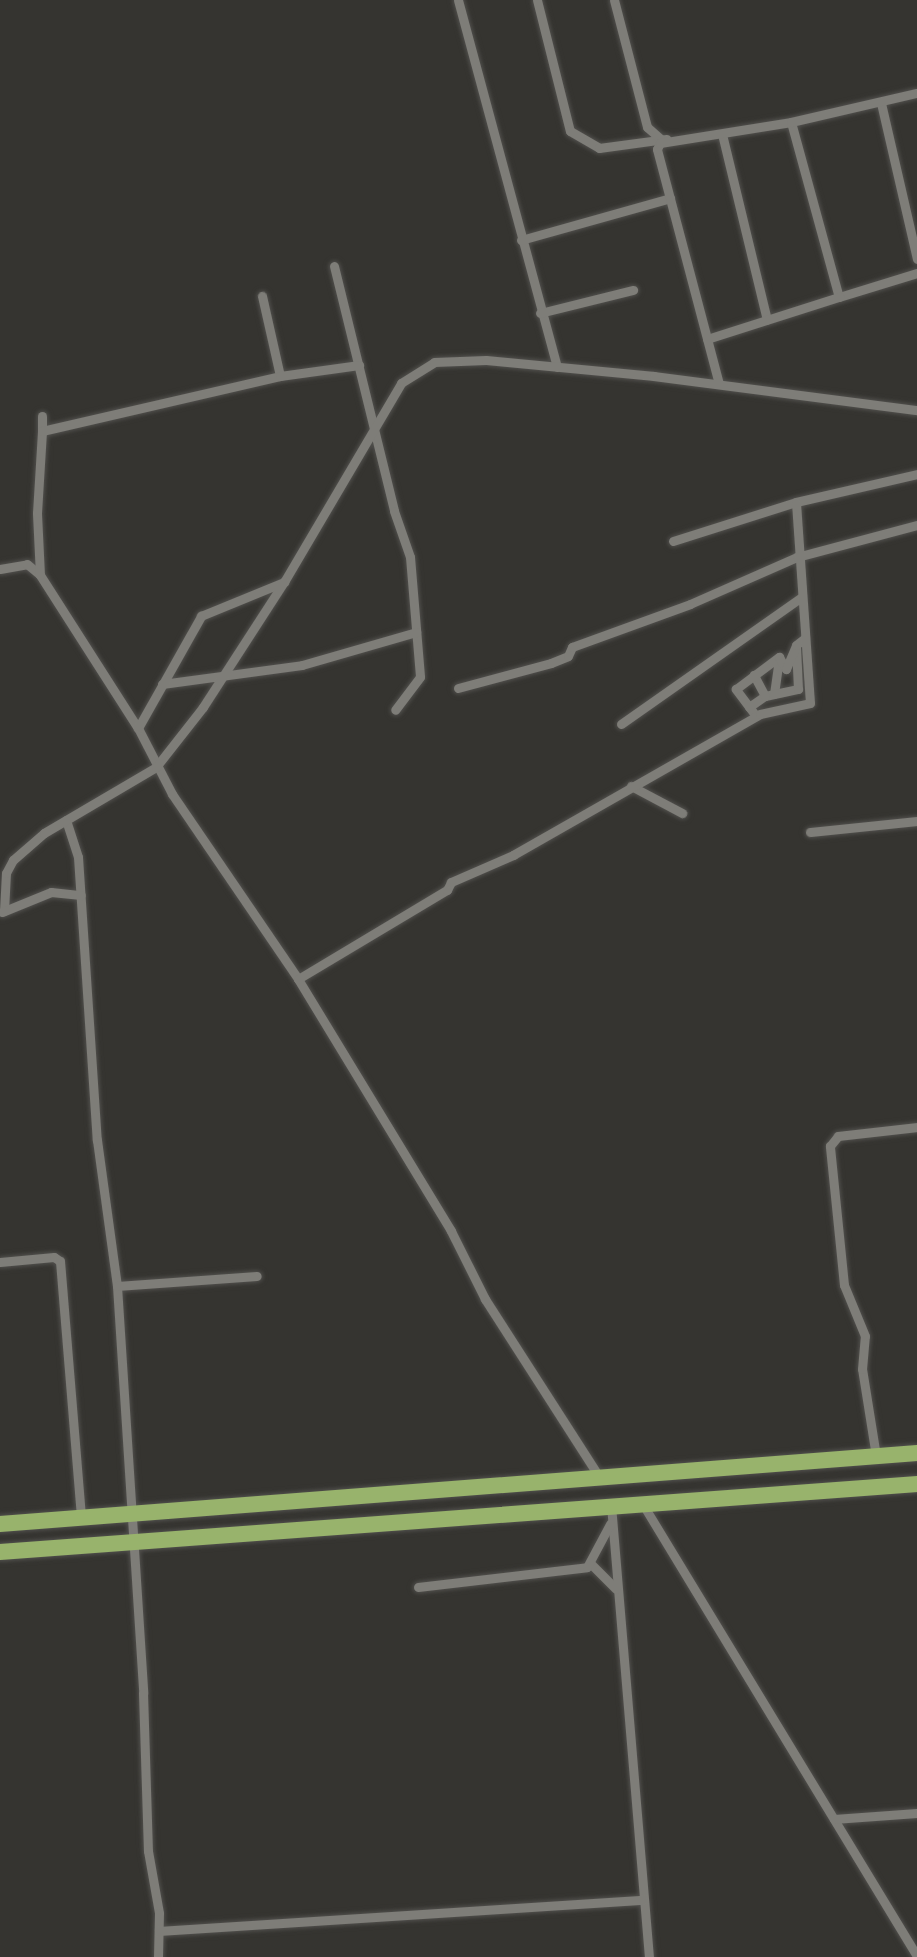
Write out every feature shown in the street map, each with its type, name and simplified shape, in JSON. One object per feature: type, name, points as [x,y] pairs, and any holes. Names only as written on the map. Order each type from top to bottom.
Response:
[{"type":"highway","points":[[0,1524],[917,1453]]},
{"type":"highway","points":[[0,1552],[917,1484]]},
{"type":"street","points":[[458,0],[540,313],[557,368]]},
{"type":"street","points":[[537,0],[570,131],[599,148],[722,134],[791,122],[917,93]]},
{"type":"street","points":[[614,0],[646,127],[662,139]]},
{"type":"street","points":[[881,103],[917,259]]},
{"type":"street","points":[[791,122],[839,297]]},
{"type":"street","points":[[722,134],[767,320]]},
{"type":"street","points":[[678,137],[660,143],[657,149],[719,384]]},
{"type":"street","points":[[522,240],[670,198]]},
{"type":"street","points":[[334,266],[410,558],[419,677],[395,710]]},
{"type":"street","points":[[707,340],[917,274]]},
{"type":"street","points":[[540,313],[633,290]]},
{"type":"street","points":[[262,296],[280,376]]},
{"type":"street","points":[[80,895],[51,892],[2,911],[8,866],[22,849],[156,767],[225,674],[284,582],[401,383],[434,362],[459,358],[719,384],[917,410]]},
{"type":"street","points":[[42,431],[280,376],[359,365]]},
{"type":"street","points":[[40,575],[37,513],[42,416]]},
{"type":"street","points":[[673,541],[796,502],[917,474]]},
{"type":"street","points":[[298,979],[447,890],[451,882],[513,855],[756,716],[810,703],[797,557],[796,502]]},
{"type":"street","points":[[457,688],[551,663],[568,656],[572,647],[690,604],[797,557],[917,525]]},
{"type":"street","points":[[0,569],[27,564],[40,575],[138,728],[156,767],[298,979],[451,1231],[485,1299],[600,1478]]},
{"type":"street","points":[[138,728],[201,616],[284,582]]},
{"type":"street","points":[[621,724],[802,597]]},
{"type":"street","points":[[162,684],[302,665],[416,632]]},
{"type":"street","points":[[779,657],[786,668],[796,645],[805,638]]},
{"type":"street","points":[[749,707],[770,695],[798,689],[796,645]]},
{"type":"street","points":[[756,716],[736,689],[779,657]]},
{"type":"street","points":[[770,695],[779,657]]},
{"type":"street","points":[[754,675],[770,695]]},
{"type":"street","points":[[631,786],[682,813]]},
{"type":"street","points":[[66,820],[76,842],[97,1140],[117,1286],[129,1515],[143,1693],[148,1852],[159,1931],[159,1957]]},
{"type":"street","points":[[810,832],[917,821]]},
{"type":"street","points":[[876,1456],[862,1369],[865,1336],[844,1286],[830,1146],[838,1136],[917,1127]]},
{"type":"street","points":[[0,1262],[54,1257],[60,1261],[81,1518]]},
{"type":"street","points":[[117,1286],[257,1276]]},
{"type":"street","points":[[642,1503],[917,1956]]},
{"type":"street","points":[[611,1505],[649,1957]]},
{"type":"street","points":[[418,1587],[570,1572],[592,1564],[611,1522]]},
{"type":"street","points":[[592,1564],[616,1589]]},
{"type":"street","points":[[834,1819],[917,1813]]},
{"type":"street","points":[[159,1931],[643,1900]]}]
